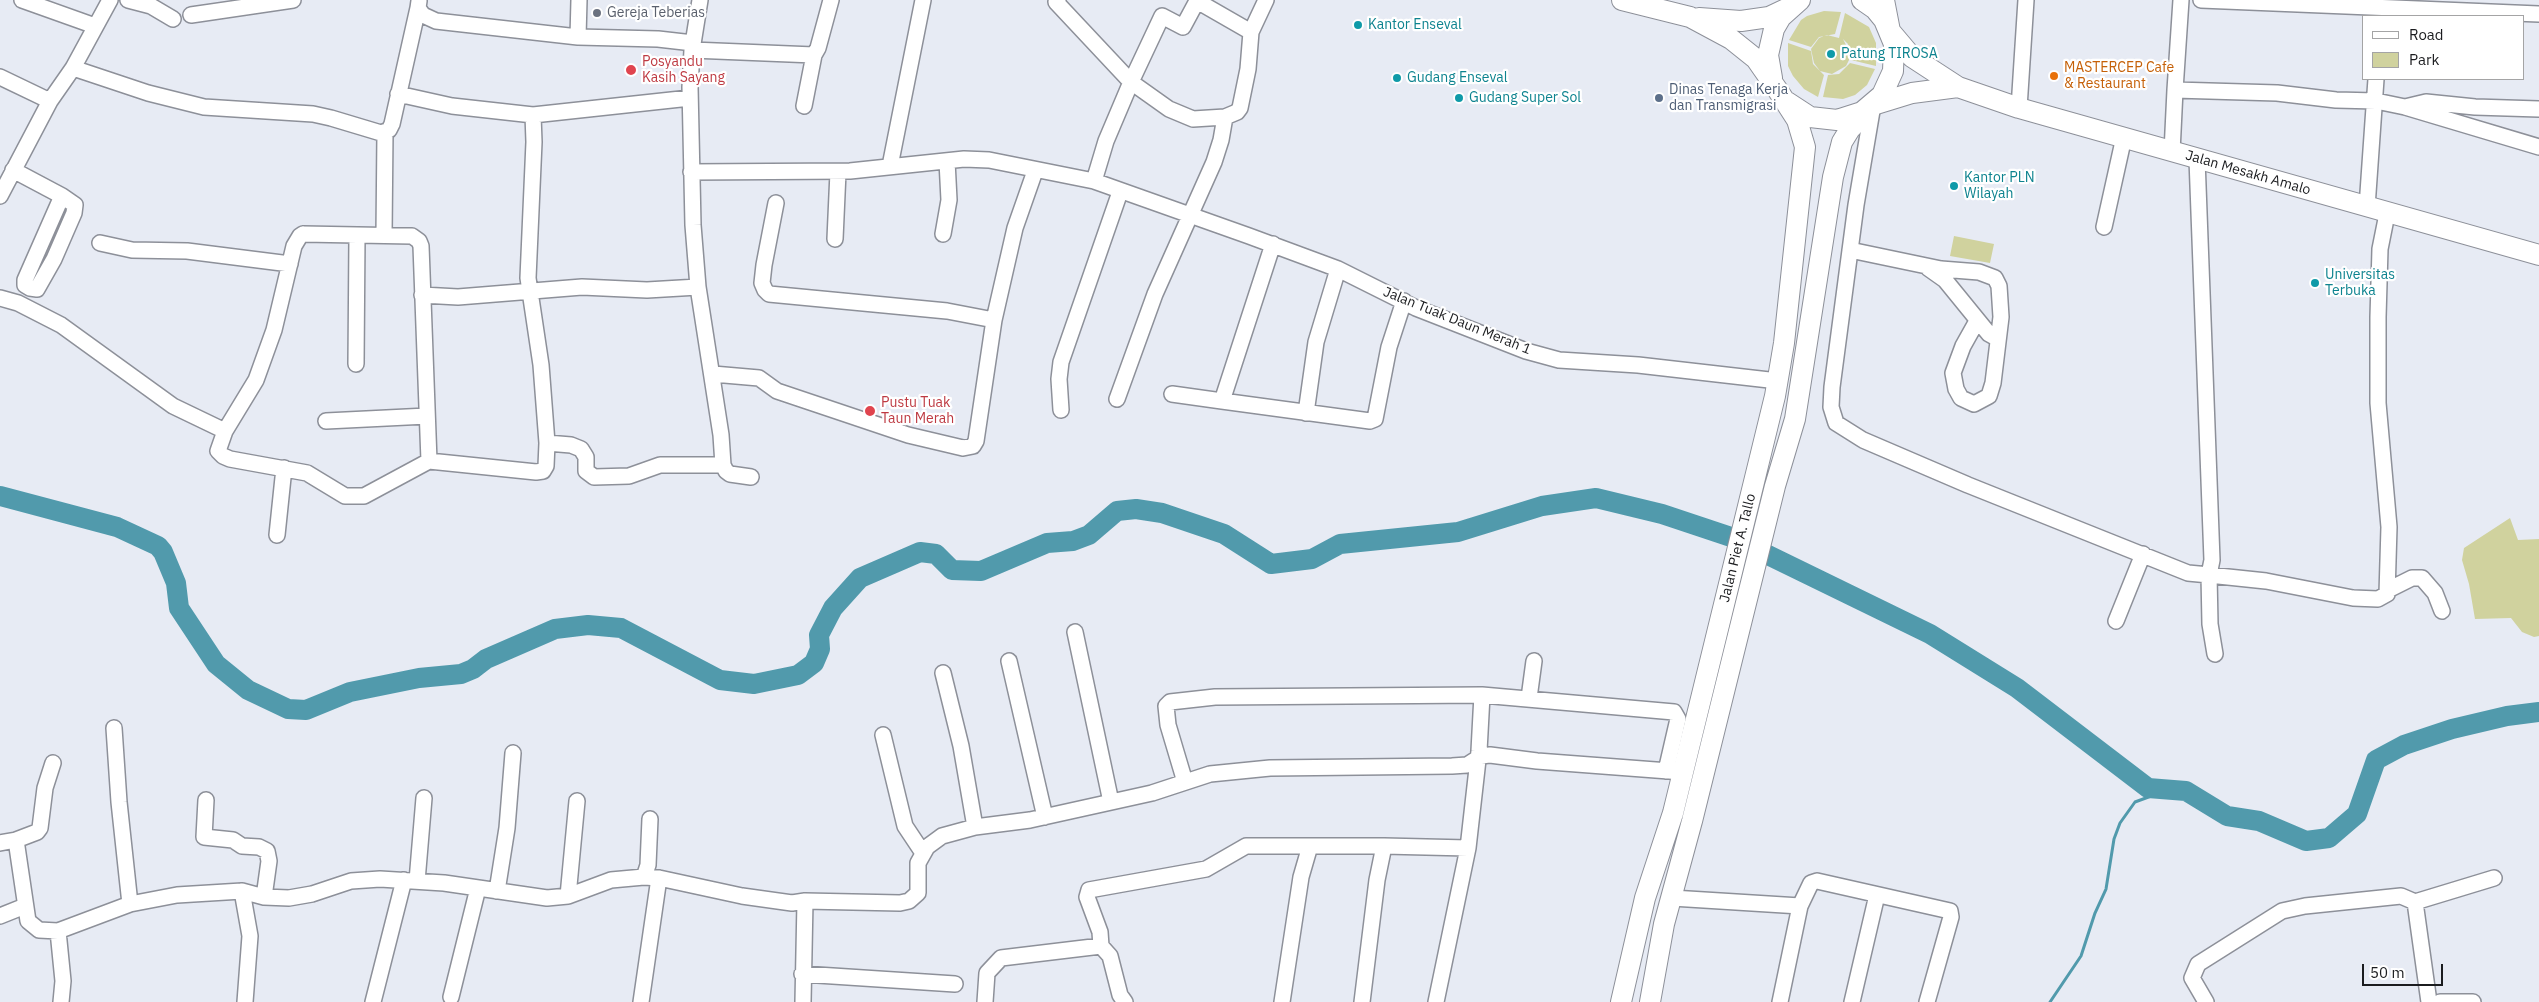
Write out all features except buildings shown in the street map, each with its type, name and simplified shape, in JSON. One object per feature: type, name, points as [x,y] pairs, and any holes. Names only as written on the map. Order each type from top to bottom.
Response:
[{"type":"main road","points":[[1622,0],[1654,3],[1690,17],[1731,39],[1756,59],[1779,92],[1798,111],[1823,120],[1850,118],[1873,105]]},
{"type":"main road","name":"Jalan Mesakh Amalo","points":[[1862,0],[1875,9],[1890,31],[1912,57],[1958,87],[2020,108],[2172,152],[2387,214],[2539,255]]},
{"type":"main road","name":"Jalan Piet A. Tallo","points":[[1621,1002],[1645,898],[1672,812],[1674,772],[1717,675],[1795,419],[1833,177],[1842,142],[1850,129],[1873,105],[1889,84],[1893,71],[1894,44],[1884,0]]},
{"type":"main road","points":[[1690,17],[1741,21],[1769,17],[1795,2]]},
{"type":"main road","points":[[1779,92],[1769,68],[1768,54],[1774,28],[1795,2]]},
{"type":"main road","name":"Jalan Mesakh Amalo","points":[[1873,105],[1912,93],[1958,87]]},
{"type":"main road","name":"Jalan Piet A. Tallo","points":[[1650,1002],[1664,924],[1672,898],[1761,453],[1778,381],[1805,156],[1802,132],[1797,120],[1779,92]]},
{"type":"street","points":[[23,0],[95,26]]},
{"type":"street","points":[[0,196],[50,101],[73,68],[110,0]]},
{"type":"street","points":[[128,0],[151,6],[173,19]]},
{"type":"street","points":[[191,15],[245,3],[293,0]]},
{"type":"street","points":[[578,37],[579,0]]},
{"type":"street","points":[[700,0],[692,46],[690,98],[691,172],[698,287],[713,374],[723,465],[726,472],[730,474],[750,477]]},
{"type":"street","points":[[804,106],[814,55],[818,48],[831,0]]},
{"type":"street","points":[[890,166],[923,0]]},
{"type":"street","points":[[1056,1],[1131,82],[1169,109],[1193,119],[1225,117],[1237,112],[1240,108],[1251,32],[1266,0]]},
{"type":"street","points":[[2020,108],[2026,0]]},
{"type":"street","points":[[2172,152],[2181,0]]},
{"type":"street","points":[[2201,0],[2539,14]]},
{"type":"street","points":[[1094,181],[1106,141],[1162,16],[1183,27],[1197,1],[1251,32]]},
{"type":"street","points":[[73,68],[148,94],[204,107],[313,114],[381,133],[389,130],[392,124],[418,4]]},
{"type":"street","points":[[418,4],[427,19],[436,21],[578,37],[658,39],[692,46],[814,55]]},
{"type":"street","points":[[0,77],[50,101]]},
{"type":"street","points":[[2367,207],[2376,80]]},
{"type":"street","points":[[2176,90],[2277,93],[2336,100],[2376,101],[2406,107],[2539,147]]},
{"type":"street","points":[[398,94],[452,106],[533,115],[690,98]]},
{"type":"street","points":[[2406,107],[2426,102],[2475,107],[2539,109]]},
{"type":"street","points":[[1873,105],[1850,250],[1832,387],[1831,407],[1836,423],[1863,440],[1889,452],[2188,573],[2266,580],[2353,598],[2378,599],[2384,597],[2388,590],[2389,527],[2378,403],[2380,249],[2387,214]]},
{"type":"street","points":[[428,461],[419,240],[412,236],[300,236],[294,246],[274,330],[256,380],[225,431],[218,448],[222,456],[261,466],[307,472],[338,494],[350,497],[364,496],[428,461],[536,472],[543,471],[546,466],[547,443],[541,365],[528,278],[534,142],[533,115]]},
{"type":"street","points":[[1117,399],[1155,294],[1216,156],[1225,117]]},
{"type":"street","points":[[384,235],[385,132]]},
{"type":"street","points":[[2104,227],[2124,137]]},
{"type":"street","name":"Jalan Tuak Daun Merah 1","points":[[691,172],[838,172],[969,159],[989,160],[1034,171],[1094,181],[1120,192],[1338,268],[1404,300],[1416,308],[1526,351],[1558,360],[1630,364],[1778,381]]},
{"type":"street","points":[[2197,159],[2212,560],[2209,575],[2210,624],[2215,654]]},
{"type":"street","points":[[943,234],[949,200],[947,161]]},
{"type":"street","points":[[13,170],[74,202],[74,212],[37,289],[30,288],[25,285],[24,280],[62,196]]},
{"type":"street","points":[[713,374],[759,378],[777,391],[908,435],[963,448],[972,447],[976,443],[994,320],[1015,228],[1034,171]]},
{"type":"street","points":[[835,239],[838,172]]},
{"type":"street","points":[[1061,410],[1059,379],[1061,362],[1120,192]]},
{"type":"street","points":[[776,203],[762,283],[769,294],[947,311],[994,320]]},
{"type":"street","points":[[356,364],[357,236]]},
{"type":"street","points":[[100,243],[132,250],[187,251],[290,264]]},
{"type":"street","points":[[1222,401],[1273,244]]},
{"type":"street","points":[[1850,250],[1925,266],[1979,272],[1995,278],[1999,286],[2002,317],[1989,396],[1974,404],[1961,398],[1956,389],[1954,373],[1963,346],[1977,320]]},
{"type":"street","points":[[1925,266],[1944,280],[1989,334],[1998,339]]},
{"type":"street","points":[[1306,413],[1316,342],[1338,268]]},
{"type":"street","points":[[422,295],[458,297],[582,288],[647,290],[698,287]]},
{"type":"street","points":[[0,298],[18,303],[61,325],[172,406],[225,431]]},
{"type":"street","points":[[1172,394],[1370,421],[1375,418],[1389,347],[1404,300]]},
{"type":"street","points":[[326,421],[427,416]]},
{"type":"street","points":[[547,443],[571,445],[581,450],[586,458],[586,471],[594,477],[629,476],[660,465],[723,465]]},
{"type":"street","points":[[277,535],[284,468]]},
{"type":"street","points":[[2116,621],[2143,554]]},
{"type":"street","points":[[2388,590],[2412,578],[2422,578],[2435,594],[2442,611]]},
{"type":"street","points":[[1075,632],[1111,802]]},
{"type":"street","points":[[1009,661],[1044,817]]},
{"type":"street","points":[[1530,698],[1534,661]]},
{"type":"street","points":[[944,673],[961,746],[976,827]]},
{"type":"street","points":[[16,840],[28,921],[35,928],[58,931],[130,904],[177,895],[242,891],[264,896],[289,898],[363,879],[411,881],[497,890],[547,898],[568,896],[611,880],[651,878],[742,896],[792,903],[805,901],[909,901],[918,894],[918,863],[932,842],[942,836],[976,827],[1044,817],[1152,793],[1210,774],[1249,769],[1378,765],[1452,766],[1467,765],[1477,758],[1490,754],[1536,761],[1674,772],[1678,719],[1674,712],[1482,695],[1215,697],[1170,702],[1166,706],[1168,725],[1185,782]]},
{"type":"street","points":[[1436,1002],[1468,848],[1482,695]]},
{"type":"street","points":[[114,728],[119,802],[130,904]]},
{"type":"street","points":[[883,735],[904,826],[923,853]]},
{"type":"street","points":[[497,890],[507,828],[513,753]]},
{"type":"street","points":[[0,843],[16,840],[37,832],[40,828],[45,788],[53,763]]},
{"type":"street","points":[[373,1002],[411,881],[424,798]]},
{"type":"street","points":[[206,800],[204,837],[232,840],[242,846],[259,847],[267,852],[269,861],[264,896]]},
{"type":"street","points":[[568,896],[577,801]]},
{"type":"street","points":[[641,1002],[651,878],[648,865],[650,819]]},
{"type":"street","points":[[1125,1002],[1120,994],[1110,956],[1102,946],[1100,932],[1087,897],[1090,890],[1206,869],[1246,846],[1468,848]]},
{"type":"street","points":[[1282,1002],[1301,877],[1310,846]]},
{"type":"street","points":[[1362,1002],[1377,880],[1384,846]]},
{"type":"street","points":[[2206,1002],[2192,978],[2198,964],[2282,911],[2305,906],[2401,896],[2415,902],[2494,878]]},
{"type":"street","points":[[1780,1002],[1800,906],[1811,883],[1817,880],[1877,895],[1947,908],[1950,911],[1951,917],[1927,1002]]},
{"type":"street","points":[[451,997],[478,888]]},
{"type":"street","points":[[242,891],[250,936],[245,1002]]},
{"type":"street","points":[[1852,1002],[1877,895]]},
{"type":"street","points":[[1672,898],[1800,906]]},
{"type":"street","points":[[803,1002],[802,974],[805,901]]},
{"type":"street","points":[[2415,902],[2429,1002]]},
{"type":"street","points":[[0,916],[25,906]]},
{"type":"street","points":[[58,931],[63,981],[61,1002]]},
{"type":"street","points":[[985,1002],[987,973],[1001,958],[1102,946]]},
{"type":"street","points":[[802,974],[954,984]]},
{"type":"street","points":[[2440,1002],[2473,1002]]},
{"type":"green space","points":[[1824,11],[1841,12],[1835,34],[1819,37],[1811,47],[1789,40],[1801,20],[1807,16]]},
{"type":"green space","points":[[1845,13],[1869,27],[1876,43],[1876,66],[1851,60],[1848,44],[1843,39],[1849,51],[1849,60],[1846,66],[1832,74],[1820,71],[1814,63],[1811,49],[1819,38],[1827,35],[1839,38]]},
{"type":"green space","points":[[1788,43],[1811,51],[1813,64],[1824,75],[1818,97],[1804,89],[1793,76],[1788,66]]},
{"type":"green space","points":[[1850,63],[1875,69],[1867,85],[1855,95],[1843,99],[1823,97],[1828,75],[1839,74]]},
{"type":"green space","points":[[1954,236],[1994,244],[1990,263],[1950,256]]},
{"type":"green space","points":[[2510,518],[2518,540],[2539,539],[2539,636],[2534,637],[2522,632],[2511,618],[2475,619],[2469,584],[2462,560],[2464,548]]},
{"type":"waterway","points":[[0,496],[117,527],[158,546],[163,552],[176,583],[179,608],[216,664],[248,690],[288,709],[306,710],[350,692],[419,678],[461,674],[473,669],[486,659],[555,629],[588,625],[621,628],[720,680],[754,684],[798,675],[814,663],[820,649],[819,635],[833,608],[860,578],[920,552],[936,554],[952,570],[981,571],[1047,543],[1073,541],[1089,535],[1117,511],[1136,509],[1162,513],[1224,534],[1271,564],[1312,559],[1340,544],[1458,532],[1542,506],[1596,498],[1662,514],[1731,537],[1930,634],[2017,688],[2148,788],[2186,791],[2227,816],[2259,821],[2306,841],[2329,838],[2357,814],[2376,760],[2404,745],[2452,729],[2507,716],[2539,712]]},
{"type":"waterway","points":[[2050,1002],[2081,956],[2095,913],[2106,889],[2114,839],[2120,823],[2135,802],[2154,795],[2186,791]]},
{"type":"place","name":"Gereja Teberias","points":[[597,13]]},
{"type":"place","name":"Kantor Enseval","points":[[1358,25]]},
{"type":"place","name":"Patung TIROSA","points":[[1831,54]]},
{"type":"place","name":"Posyandu Kasih Sayang","points":[[631,70]]},
{"type":"place","name":"MASTERCEP Cafe & Restaurant","points":[[2054,76]]},
{"type":"place","name":"Gudang Enseval","points":[[1397,78]]},
{"type":"place","name":"Gudang Super Sol","points":[[1459,98]]},
{"type":"place","name":"Dinas Tenaga Kerja dan Transmigrasi","points":[[1659,98]]},
{"type":"place","name":"Kantor PLN Wilayah","points":[[1954,186]]},
{"type":"place","name":"Universitas Terbuka","points":[[2315,283]]},
{"type":"place","name":"Pustu Tuak Taun Merah","points":[[870,411]]}]
